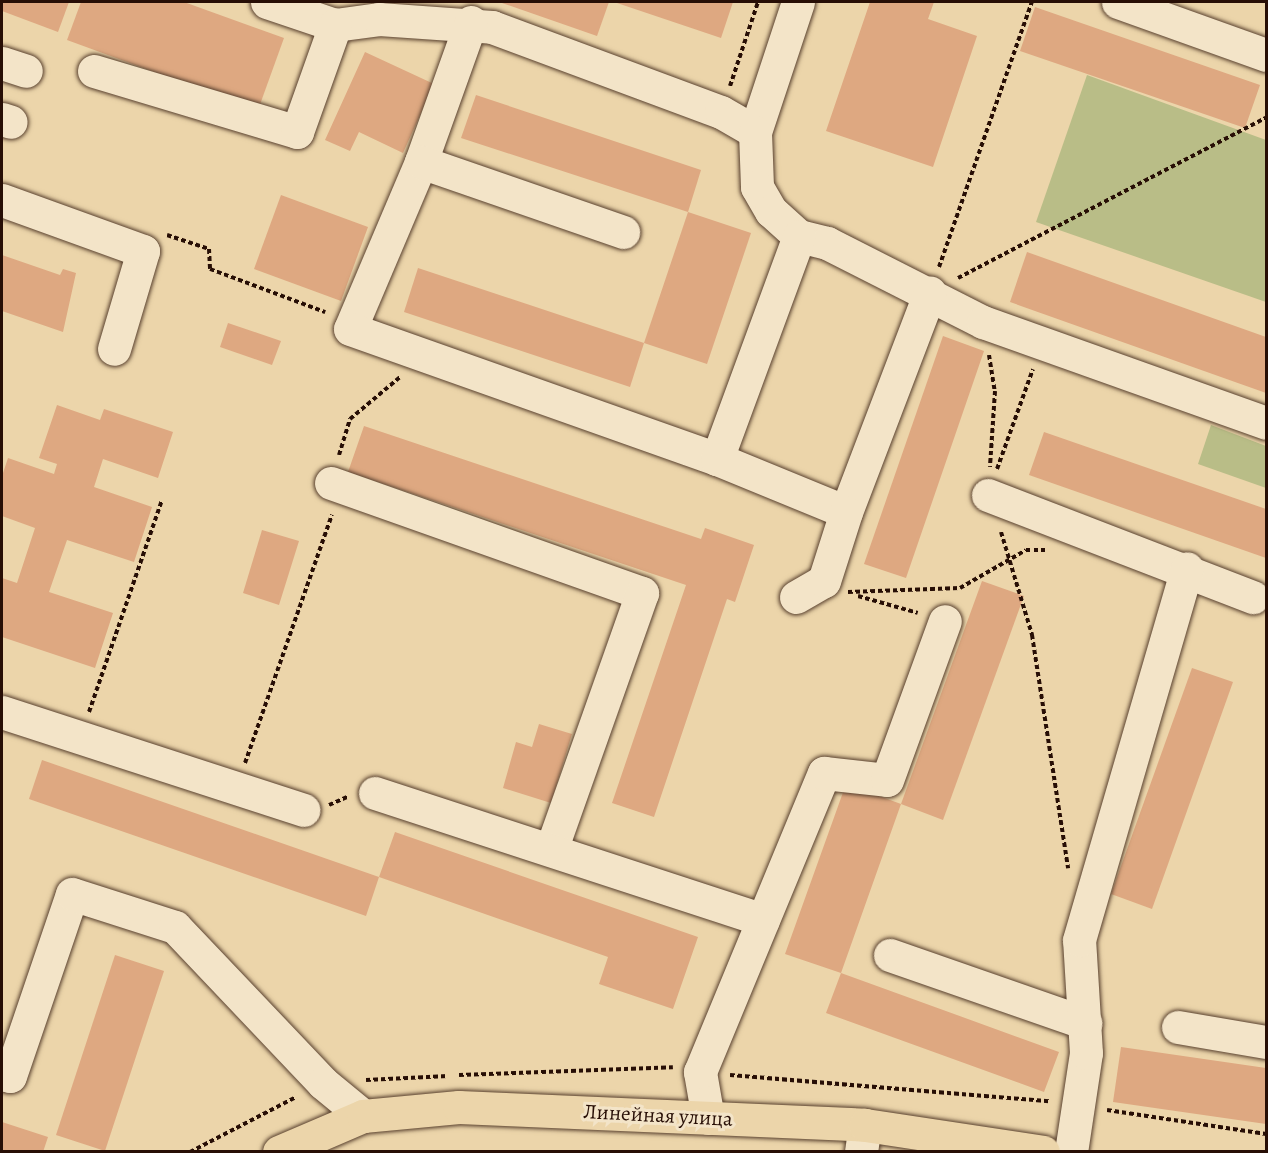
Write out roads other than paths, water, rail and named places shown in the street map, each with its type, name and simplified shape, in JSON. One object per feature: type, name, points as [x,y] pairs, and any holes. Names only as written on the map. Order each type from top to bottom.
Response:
[{"type":"main road","name":"Линейная улица","points":[[279,1152],[363,1116],[459,1107],[708,1118],[863,1138],[1042,1152]]},
{"type":"street","points":[[267,2],[335,25],[379,19],[471,22],[721,112],[754,132]]},
{"type":"street","points":[[798,2],[754,132],[758,187],[771,211],[800,236],[827,243],[930,292],[983,322],[1043,341],[1266,423]]},
{"type":"street","points":[[1118,2],[1266,55]]},
{"type":"street","points":[[471,22],[421,162],[350,329],[717,459],[846,512]]},
{"type":"street","points":[[94,71],[297,132],[335,25]]},
{"type":"street","points":[[421,162],[623,232]]},
{"type":"street","points":[[2,200],[143,251],[114,349]]},
{"type":"street","points":[[717,459],[800,236]]},
{"type":"street","points":[[796,597],[824,581],[846,512],[930,292]]},
{"type":"street","points":[[331,483],[642,594],[552,847]]},
{"type":"street","points":[[988,495],[1187,568],[1253,597]]},
{"type":"street","points":[[1071,1152],[1085,1023],[1079,940],[1187,568]]},
{"type":"street","points":[[708,1118],[700,1072],[824,773],[887,780],[945,621]]},
{"type":"street","points":[[8,714],[303,810]]},
{"type":"street","points":[[375,793],[552,847],[763,920]]},
{"type":"street","points":[[2,1074],[10,1076],[72,894],[175,927],[322,1083],[363,1116]]},
{"type":"street","points":[[890,956],[1085,1023]]},
{"type":"street","points":[[1178,1027],[1266,1042]]}]
